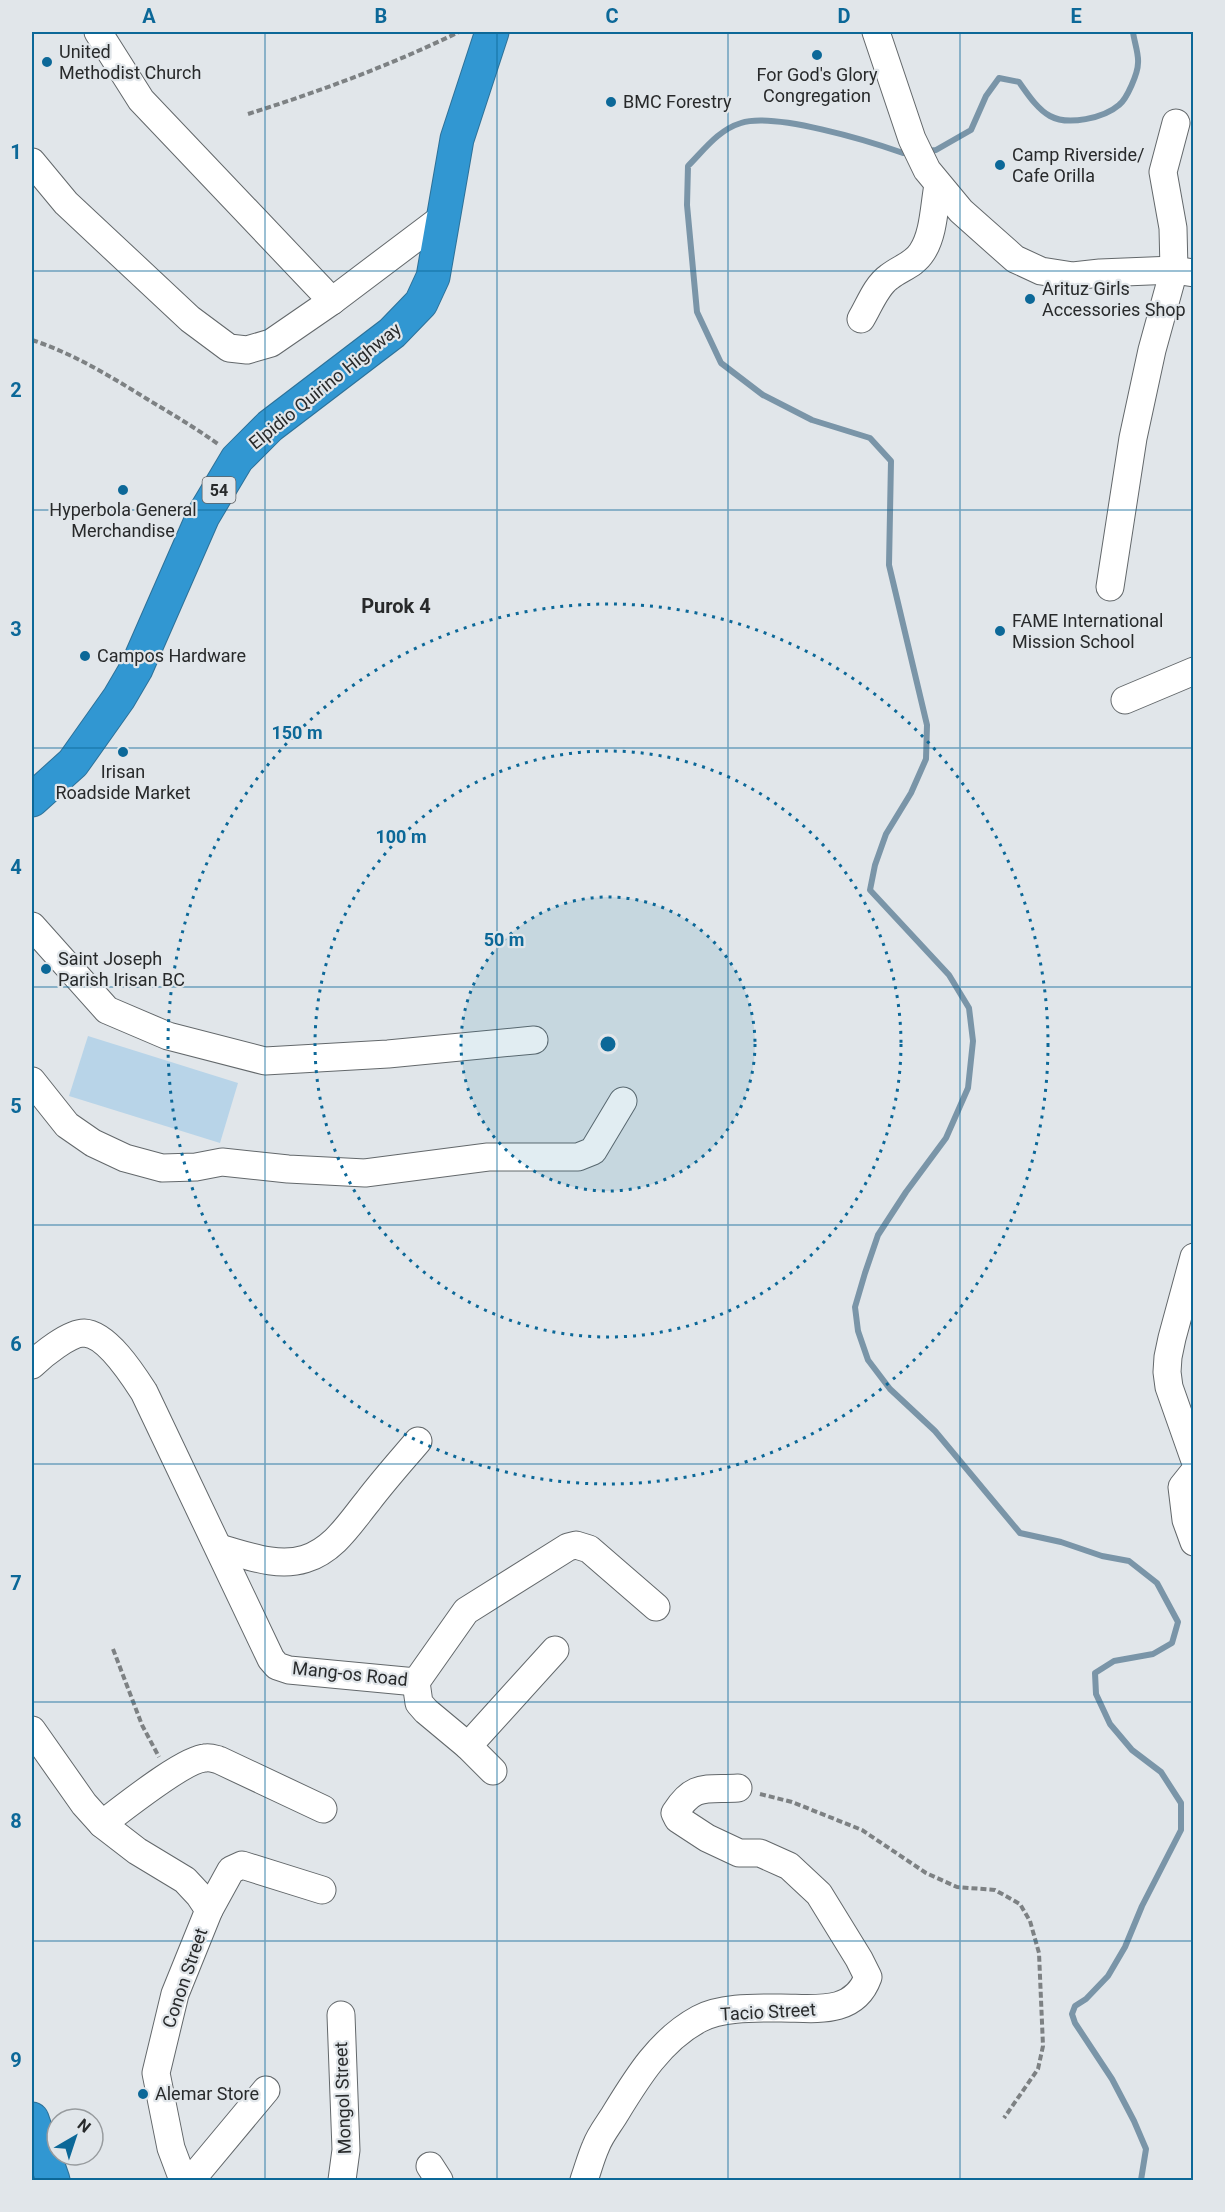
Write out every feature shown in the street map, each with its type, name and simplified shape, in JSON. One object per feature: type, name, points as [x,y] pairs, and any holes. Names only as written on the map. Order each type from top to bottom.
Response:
[{"type":"highway","name":"Elpidio Quirino Highway","points":[[32,800],[73,763],[119,698],[136,669],[204,516],[237,459],[270,426],[392,333],[421,303],[433,278],[457,139],[492,32]]},
{"type":"highway","points":[[32,2119],[52,2181]]},
{"type":"street","points":[[98,32],[141,100],[332,301]]},
{"type":"street","points":[[876,32],[912,139],[933,177],[961,211],[1015,260],[1041,271],[1073,276],[1100,273],[1184,272]]},
{"type":"street","points":[[1110,587],[1133,438],[1152,350],[1184,272],[1163,172],[1176,123]]},
{"type":"street","points":[[32,162],[66,203],[190,319],[229,348],[247,350],[271,343],[332,301],[442,218]]},
{"type":"street","points":[[861,319],[888,277],[916,261],[922,253],[928,241],[933,177]]},
{"type":"street","points":[[1125,700],[1194,671]]},
{"type":"street","points":[[32,926],[107,1010],[168,1036],[265,1061],[388,1054],[534,1040]]},
{"type":"street","points":[[32,1081],[67,1125],[93,1143],[125,1158],[162,1168],[196,1167],[222,1162],[288,1169],[365,1173],[488,1157],[578,1157],[593,1151],[623,1101]]},
{"type":"street","points":[[1194,1257],[1172,1338],[1167,1372],[1169,1387],[1194,1458]]},
{"type":"street","name":"Mang-os Road","points":[[32,1365],[67,1338],[84,1333],[98,1339],[124,1362],[144,1392],[271,1659],[278,1666],[289,1670],[416,1682],[466,1611],[568,1547],[576,1545],[589,1549],[656,1607]]},
{"type":"street","points":[[219,1548],[271,1562],[304,1559],[324,1548],[346,1530],[418,1441]]},
{"type":"street","points":[[1194,1472],[1182,1487],[1186,1520],[1194,1542]]},
{"type":"street","points":[[468,1746],[555,1650]]},
{"type":"street","points":[[416,1682],[418,1702],[493,1771]]},
{"type":"street","name":"Conon Street","points":[[32,1730],[84,1804],[102,1824],[137,1851],[185,1880],[209,1910],[175,1994],[156,2073],[171,2148],[183,2181]]},
{"type":"street","points":[[102,1824],[169,1776],[204,1757],[219,1760],[323,1809]]},
{"type":"street","name":"Tacio Street","points":[[584,2181],[597,2144],[628,2093],[664,2043],[682,2029],[702,2018],[727,2011],[781,2008],[820,2010],[841,2004],[853,1998],[864,1988],[868,1977],[859,1959],[819,1894],[789,1866],[760,1853],[739,1853],[706,1838],[678,1819],[675,1813],[685,1799],[696,1790],[738,1788]]},
{"type":"street","points":[[209,1910],[231,1870],[242,1865],[322,1890]]},
{"type":"street","name":"Mongol Street","points":[[341,2015],[346,2150],[342,2181]]},
{"type":"street","points":[[191,2181],[266,2090]]},
{"type":"path","points":[[248,114],[317,93],[424,49],[459,32]]},
{"type":"path","points":[[32,340],[77,358],[120,381],[183,419],[237,459]]},
{"type":"path","points":[[114,1649],[142,1725],[169,1776]]},
{"type":"path","points":[[738,1788],[792,1802],[862,1830],[926,1874],[957,1887],[995,1890],[1020,1904],[1030,1921],[1038,1953],[1043,2046],[1038,2069],[1004,2118]]},
{"type":"shaded area","points":[[88,1036],[238,1083],[220,1143],[69,1096]]},
{"type":"waterway","points":[[927,151],[936,150],[971,130],[986,96],[999,78],[1019,82],[1041,109],[1058,119],[1086,119],[1112,110],[1119,105],[1132,86],[1138,67],[1133,32]]},
{"type":"waterway","points":[[911,152],[903,153],[822,129],[775,121],[741,123],[718,135],[688,166],[687,205],[697,312],[721,363],[763,395],[812,420],[870,438],[891,461],[889,565],[927,725],[926,759],[911,793],[886,834],[875,865],[870,890],[949,975],[969,1008],[973,1041],[968,1088],[946,1138],[878,1235],[865,1273],[855,1307],[858,1331],[868,1360],[890,1389],[935,1431],[1020,1533],[1061,1542],[1102,1556],[1129,1561],[1157,1583],[1178,1622],[1172,1643],[1153,1654],[1114,1661],[1095,1673],[1096,1694],[1110,1724],[1132,1750],[1161,1772],[1181,1803],[1181,1830],[1142,1906],[1125,1947],[1108,1976],[1086,1999],[1075,2006],[1072,2014],[1075,2023],[1112,2079],[1146,2149],[1141,2180]]},
{"type":"place","name":"For God's Glory Congregation","points":[[817,55]]},
{"type":"place","name":"United Methodist Church","points":[[47,62]]},
{"type":"place","name":"BMC Forestry","points":[[611,102]]},
{"type":"place","name":"Camp Riverside/ Cafe Orilla","points":[[1000,165]]},
{"type":"place","name":"Arituz Girls Accessories Shop","points":[[1030,299]]},
{"type":"place","name":"Hyperbola General Merchandise","points":[[123,490]]},
{"type":"place","name":"FAME International Mission School","points":[[1000,631]]},
{"type":"place","name":"Campos Hardware","points":[[85,656]]},
{"type":"place","name":"Irisan Roadside Market","points":[[123,752]]},
{"type":"place","name":"Saint Joseph Parish Irisan BC","points":[[46,969]]},
{"type":"place","name":"Alemar Store","points":[[143,2094]]},
{"type":"district","name":"Purok 4","points":[[396,606]]}]
